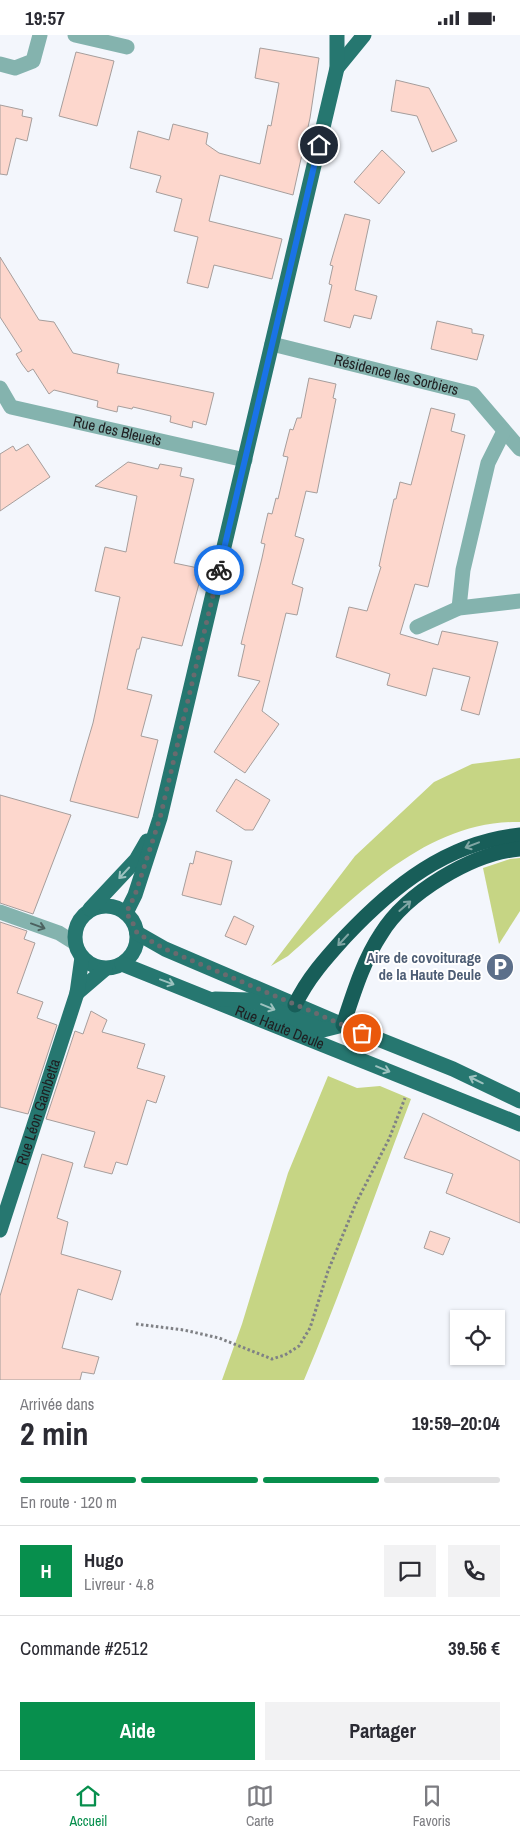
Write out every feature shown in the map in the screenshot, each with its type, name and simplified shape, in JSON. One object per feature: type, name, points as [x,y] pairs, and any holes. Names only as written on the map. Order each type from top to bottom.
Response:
[{"type":"highway","points":[[293,1010],[301,992],[333,951],[370,911],[396,888],[454,852],[480,842],[520,835]]},
{"type":"highway","points":[[343,1025],[355,989],[381,933],[400,910],[426,888],[454,870],[486,857],[520,849]]},
{"type":"main road","points":[[126,913],[135,895],[160,818],[337,68],[337,35]]},
{"type":"main road","points":[[337,68],[364,35]]},
{"type":"main road","points":[[106,969],[88,963],[82,957],[75,943],[76,925],[136,860],[160,818]]},
{"type":"main road","points":[[77,993],[106,969],[122,964],[135,949],[137,933],[126,913],[108,905],[95,907],[87,912]]},
{"type":"main road","name":"Rue Haute Deule","points":[[137,933],[165,949],[293,1010],[343,1025],[453,1069],[520,1101]]},
{"type":"main road","name":"Rue Léon Gambetta","points":[[0,1230],[77,993],[82,957]]},
{"type":"main road","name":"Rue Haute Deule","points":[[122,964],[520,1123]]},
{"type":"main road","points":[[204,998],[250,1000],[293,1010],[284,1030]]},
{"type":"street","points":[[0,64],[14,68],[33,61],[40,35]]},
{"type":"street","points":[[76,35],[127,47]]},
{"type":"street","name":"Résidence les Sorbiers","points":[[272,345],[473,394],[520,449]]},
{"type":"street","name":"Rue des Bleuets","points":[[0,388],[6,411],[245,460]]},
{"type":"street","points":[[458,608],[463,570],[488,463],[504,431]]},
{"type":"street","points":[[417,627],[458,608],[520,601]]},
{"type":"street","points":[[0,912],[59,933],[75,943]]},
{"type":"path","points":[[136,1324],[184,1330],[219,1338],[272,1359],[285,1355],[299,1346],[310,1328],[328,1271],[349,1220],[389,1139],[411,1081]]},
{"type":"green space","points":[[520,758],[520,822],[485,825],[453,834],[422,848],[366,888],[288,956],[271,966],[355,856],[434,782],[472,764]]},
{"type":"green space","points":[[520,858],[520,911],[499,944],[483,868],[510,859]]},
{"type":"green space","points":[[328,1076],[357,1088],[380,1086],[411,1099],[346,1275],[304,1380],[222,1380],[242,1324],[288,1173]]},
{"type":"building","points":[[260,48],[319,58],[310,118],[293,195],[220,175],[209,221],[282,239],[272,279],[214,265],[208,288],[187,283],[198,237],[174,231],[182,199],[156,192],[161,176],[130,168],[138,131],[169,140],[173,124],[208,133],[206,144],[219,153],[260,164],[268,125],[271,126],[279,83],[255,78]]},
{"type":"building","points":[[76,52],[114,61],[97,126],[59,116]]},
{"type":"building","points":[[396,80],[429,88],[457,141],[432,152],[417,116],[391,111]]},
{"type":"building","points":[[0,105],[23,110],[22,116],[32,118],[27,141],[16,138],[7,175],[0,174]]},
{"type":"building","points":[[382,150],[405,172],[379,204],[354,182]]},
{"type":"building","points":[[345,214],[370,220],[355,290],[377,296],[371,319],[354,315],[350,328],[324,321],[332,285],[329,284],[333,266],[330,265]]},
{"type":"building","points":[[0,257],[39,320],[54,322],[73,353],[119,364],[117,373],[214,393],[206,425],[193,421],[192,428],[170,422],[171,416],[133,407],[132,409],[118,406],[117,412],[97,407],[98,401],[54,390],[49,394],[33,369],[28,372],[22,364],[16,354],[22,351],[0,317]]},
{"type":"building","points":[[437,321],[472,329],[472,333],[484,335],[477,360],[431,349]]},
{"type":"building","points":[[309,378],[336,384],[333,398],[336,399],[317,493],[306,491],[295,536],[304,539],[292,584],[303,588],[297,615],[286,613],[262,711],[279,724],[245,773],[214,752],[260,681],[238,676],[245,645],[241,644],[265,544],[261,543],[268,513],[272,514],[276,498],[278,499],[288,457],[283,456],[290,429],[293,430],[297,418],[301,418]]},
{"type":"building","points":[[431,408],[455,414],[451,431],[465,435],[428,587],[415,584],[400,634],[438,645],[442,631],[498,642],[479,715],[461,710],[470,677],[433,668],[426,696],[387,685],[390,674],[336,657],[349,607],[367,611],[381,567],[379,566],[394,499],[396,499],[400,482],[411,485]]},
{"type":"building","points":[[28,444],[50,477],[0,511],[0,454],[13,446],[16,451]]},
{"type":"building","points":[[128,462],[158,469],[160,464],[182,468],[180,476],[194,479],[174,563],[203,569],[182,646],[142,637],[139,649],[137,649],[127,689],[152,695],[141,736],[158,740],[138,818],[70,801],[93,723],[120,597],[95,591],[105,547],[126,552],[137,496],[95,486]]},
{"type":"building","points":[[236,779],[270,800],[253,830],[245,830],[216,811]]},
{"type":"building","points":[[0,795],[71,815],[33,914],[0,903]]},
{"type":"building","points":[[196,851],[232,861],[221,905],[182,895],[190,863],[193,864]]},
{"type":"building","points":[[234,916],[254,926],[246,945],[225,936]]},
{"type":"building","points":[[0,922],[27,931],[24,939],[35,943],[17,993],[43,1002],[37,1018],[57,1025],[28,1114],[0,1107]]},
{"type":"building","points":[[91,1011],[107,1020],[102,1032],[145,1044],[137,1068],[165,1076],[156,1103],[147,1100],[127,1165],[116,1162],[112,1174],[84,1167],[95,1132],[46,1119],[75,1031],[83,1034]]},
{"type":"building","points":[[423,1113],[520,1161],[520,1223],[446,1193],[453,1174],[404,1158]]},
{"type":"building","points":[[42,1154],[73,1163],[57,1218],[68,1222],[61,1254],[121,1271],[112,1300],[78,1289],[62,1348],[99,1357],[94,1374],[82,1372],[80,1380],[0,1380],[0,1296]]},
{"type":"building","points":[[430,1231],[450,1238],[443,1255],[424,1248]]},
{"type":"way so far","points":[[219,570],[160,818],[135,895],[126,913],[137,933],[165,949],[362,1033]]},
{"type":"place","name":"Aire de covoiturage de la Haute Deule","points":[[500,967]]},
{"type":"route","points":[[219,570],[319,145]]}]
